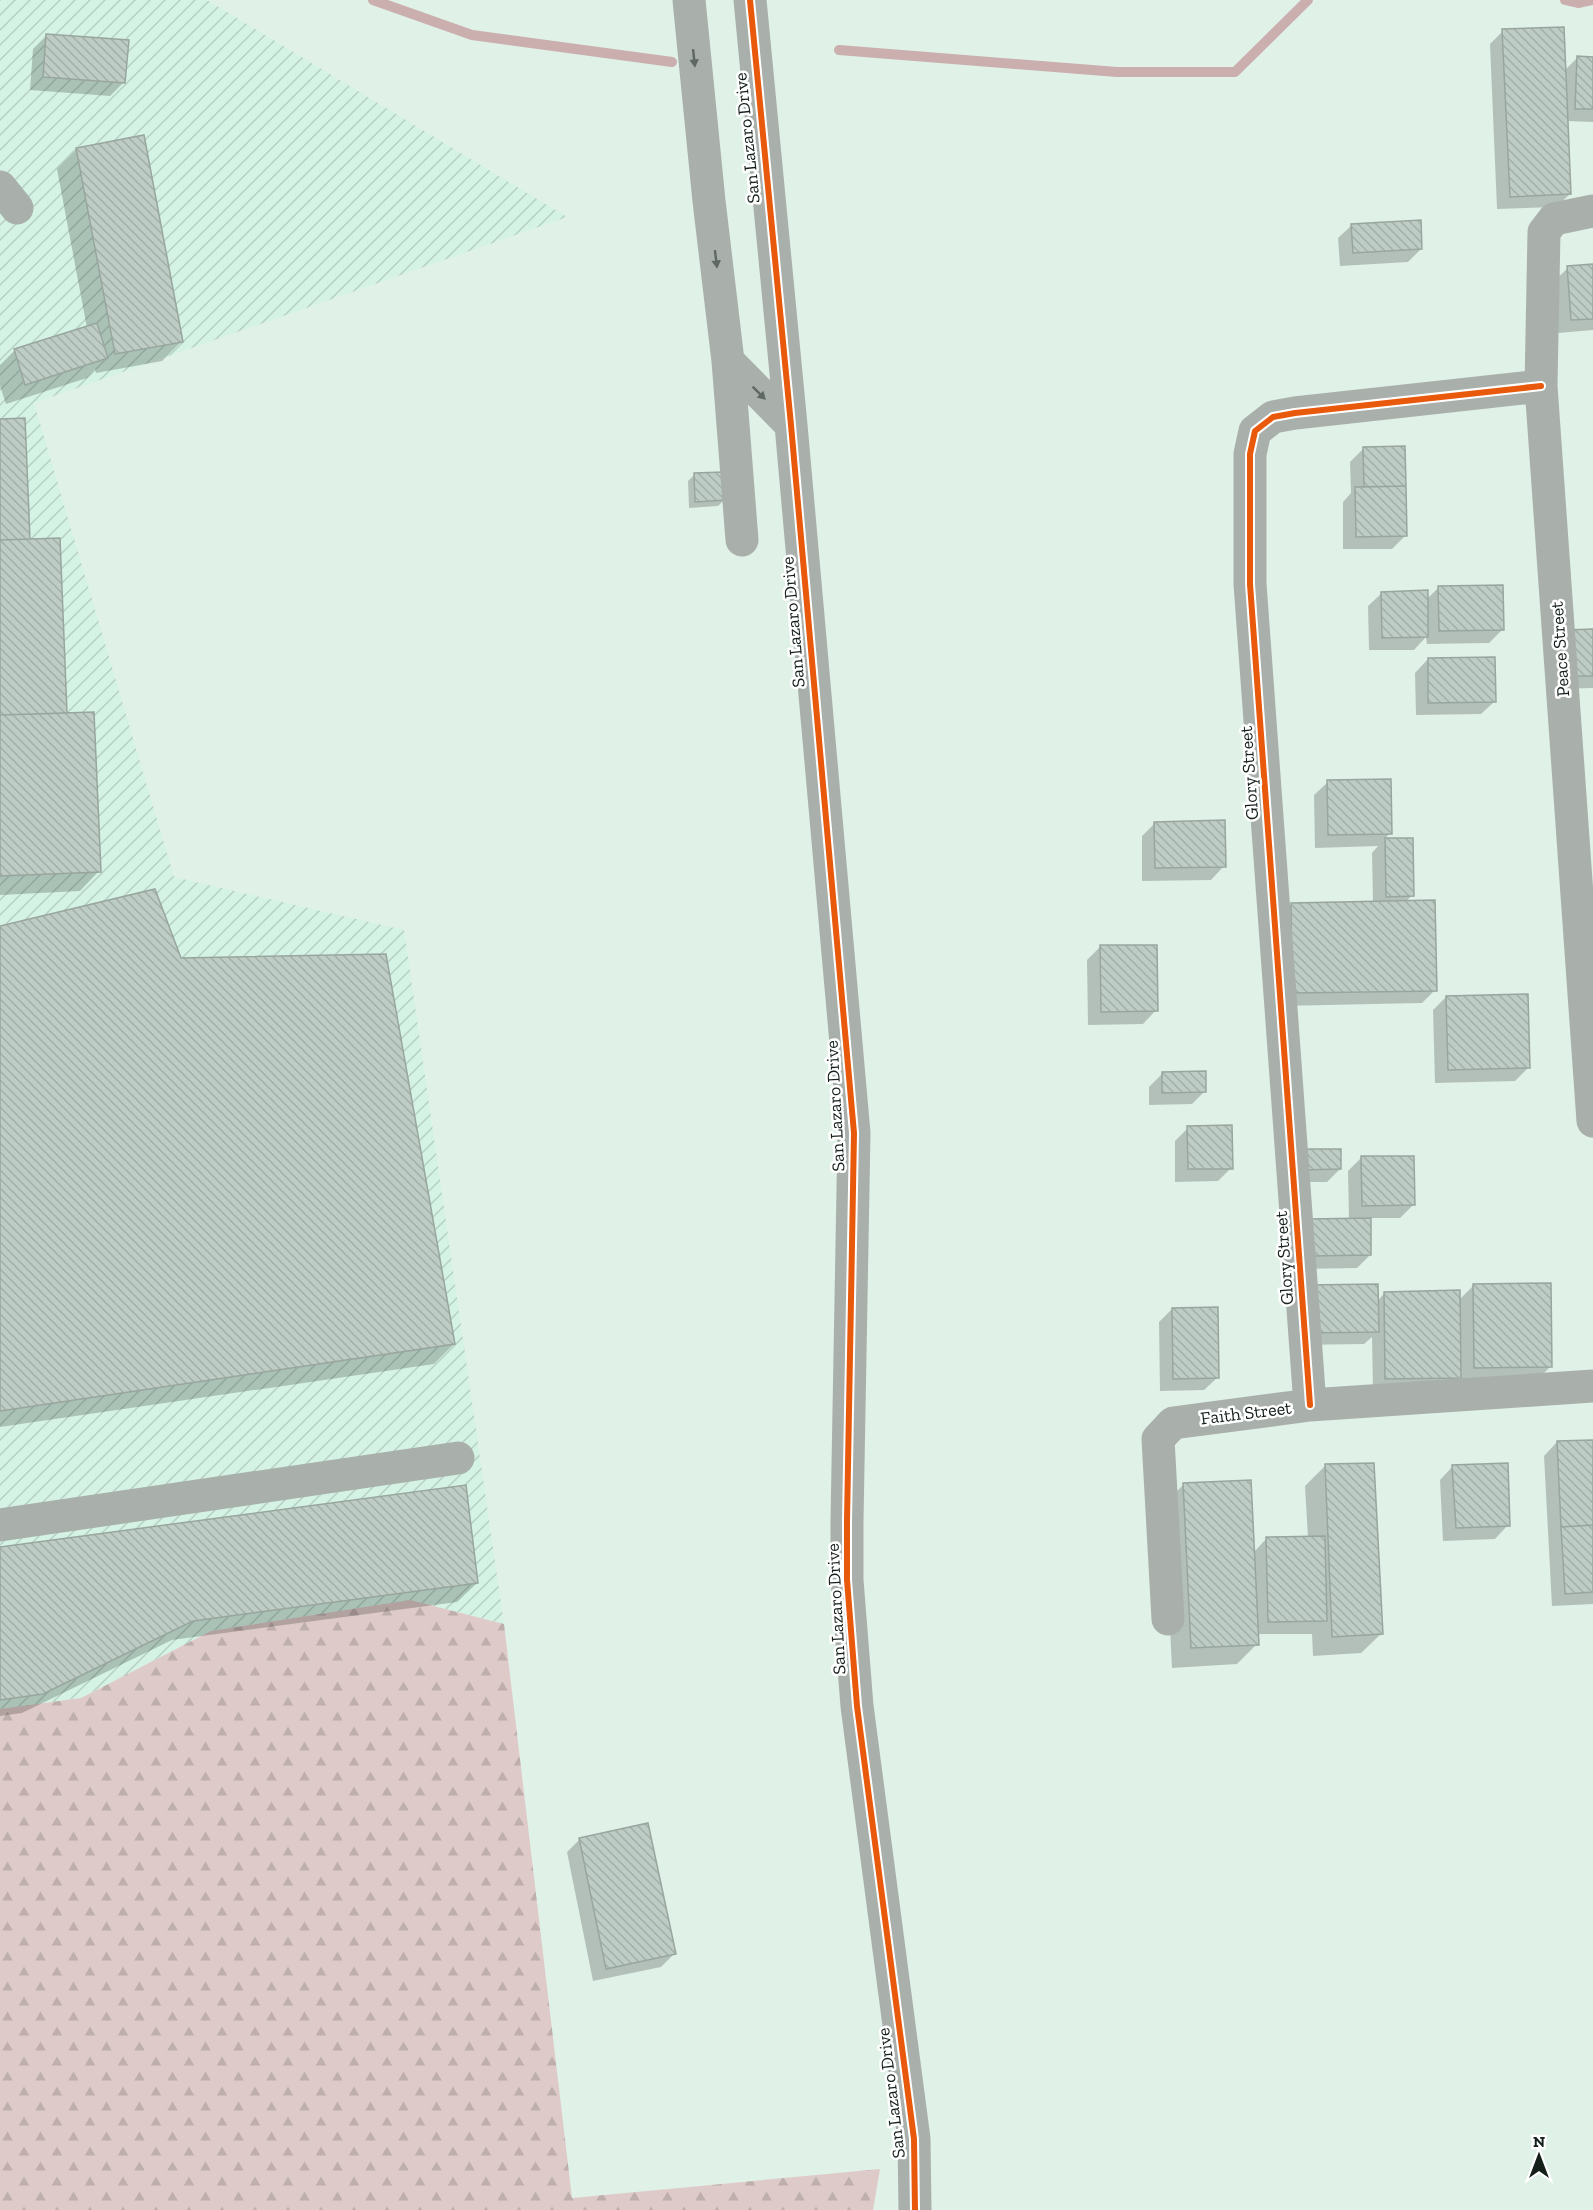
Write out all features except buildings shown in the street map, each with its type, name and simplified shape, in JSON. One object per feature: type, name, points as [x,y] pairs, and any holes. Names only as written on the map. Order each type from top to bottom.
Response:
[{"type":"street","points":[[689,0],[728,361],[742,540]]},
{"type":"street","name":"San Lazaro Drive","points":[[750,0],[791,425],[854,1133],[847,1580],[857,1706],[914,2139],[915,2210]]},
{"type":"street","name":"Peace Street","points":[[1593,211],[1554,219],[1544,232],[1541,386],[1593,1121]]},
{"type":"street","points":[[728,361],[791,425]]},
{"type":"street","name":"Glory Street","points":[[1310,1405],[1250,584],[1250,454],[1255,431],[1273,417],[1295,413],[1541,386]]},
{"type":"street","name":"Faith Street","points":[[1168,1619],[1158,1439],[1173,1423],[1310,1405],[1593,1386]]},
{"type":"street","points":[[0,1526],[458,1458]]},
{"type":"shaded area","points":[[0,0],[207,0],[567,217],[34,403],[174,877],[404,930],[504,1624],[410,1600],[211,1631],[81,1698],[0,1709]]},
{"type":"green space","points":[[410,1600],[504,1624],[572,2198],[880,2169],[873,2210],[0,2210],[0,1709],[81,1698],[211,1631]]},
{"type":"waterway","points":[[373,0],[472,35],[672,62]]},
{"type":"waterway","points":[[839,50],[1117,72],[1235,72],[1308,0]]},
{"type":"waterway","points":[[1565,0],[1578,3],[1593,0]]},
{"type":"cycle path","points":[[750,0],[791,425],[854,1133],[847,1580],[857,1706],[914,2139],[915,2210]]},
{"type":"cycle path","points":[[1310,1405],[1250,584],[1250,454],[1255,431],[1273,417],[1295,413],[1541,386]]}]
